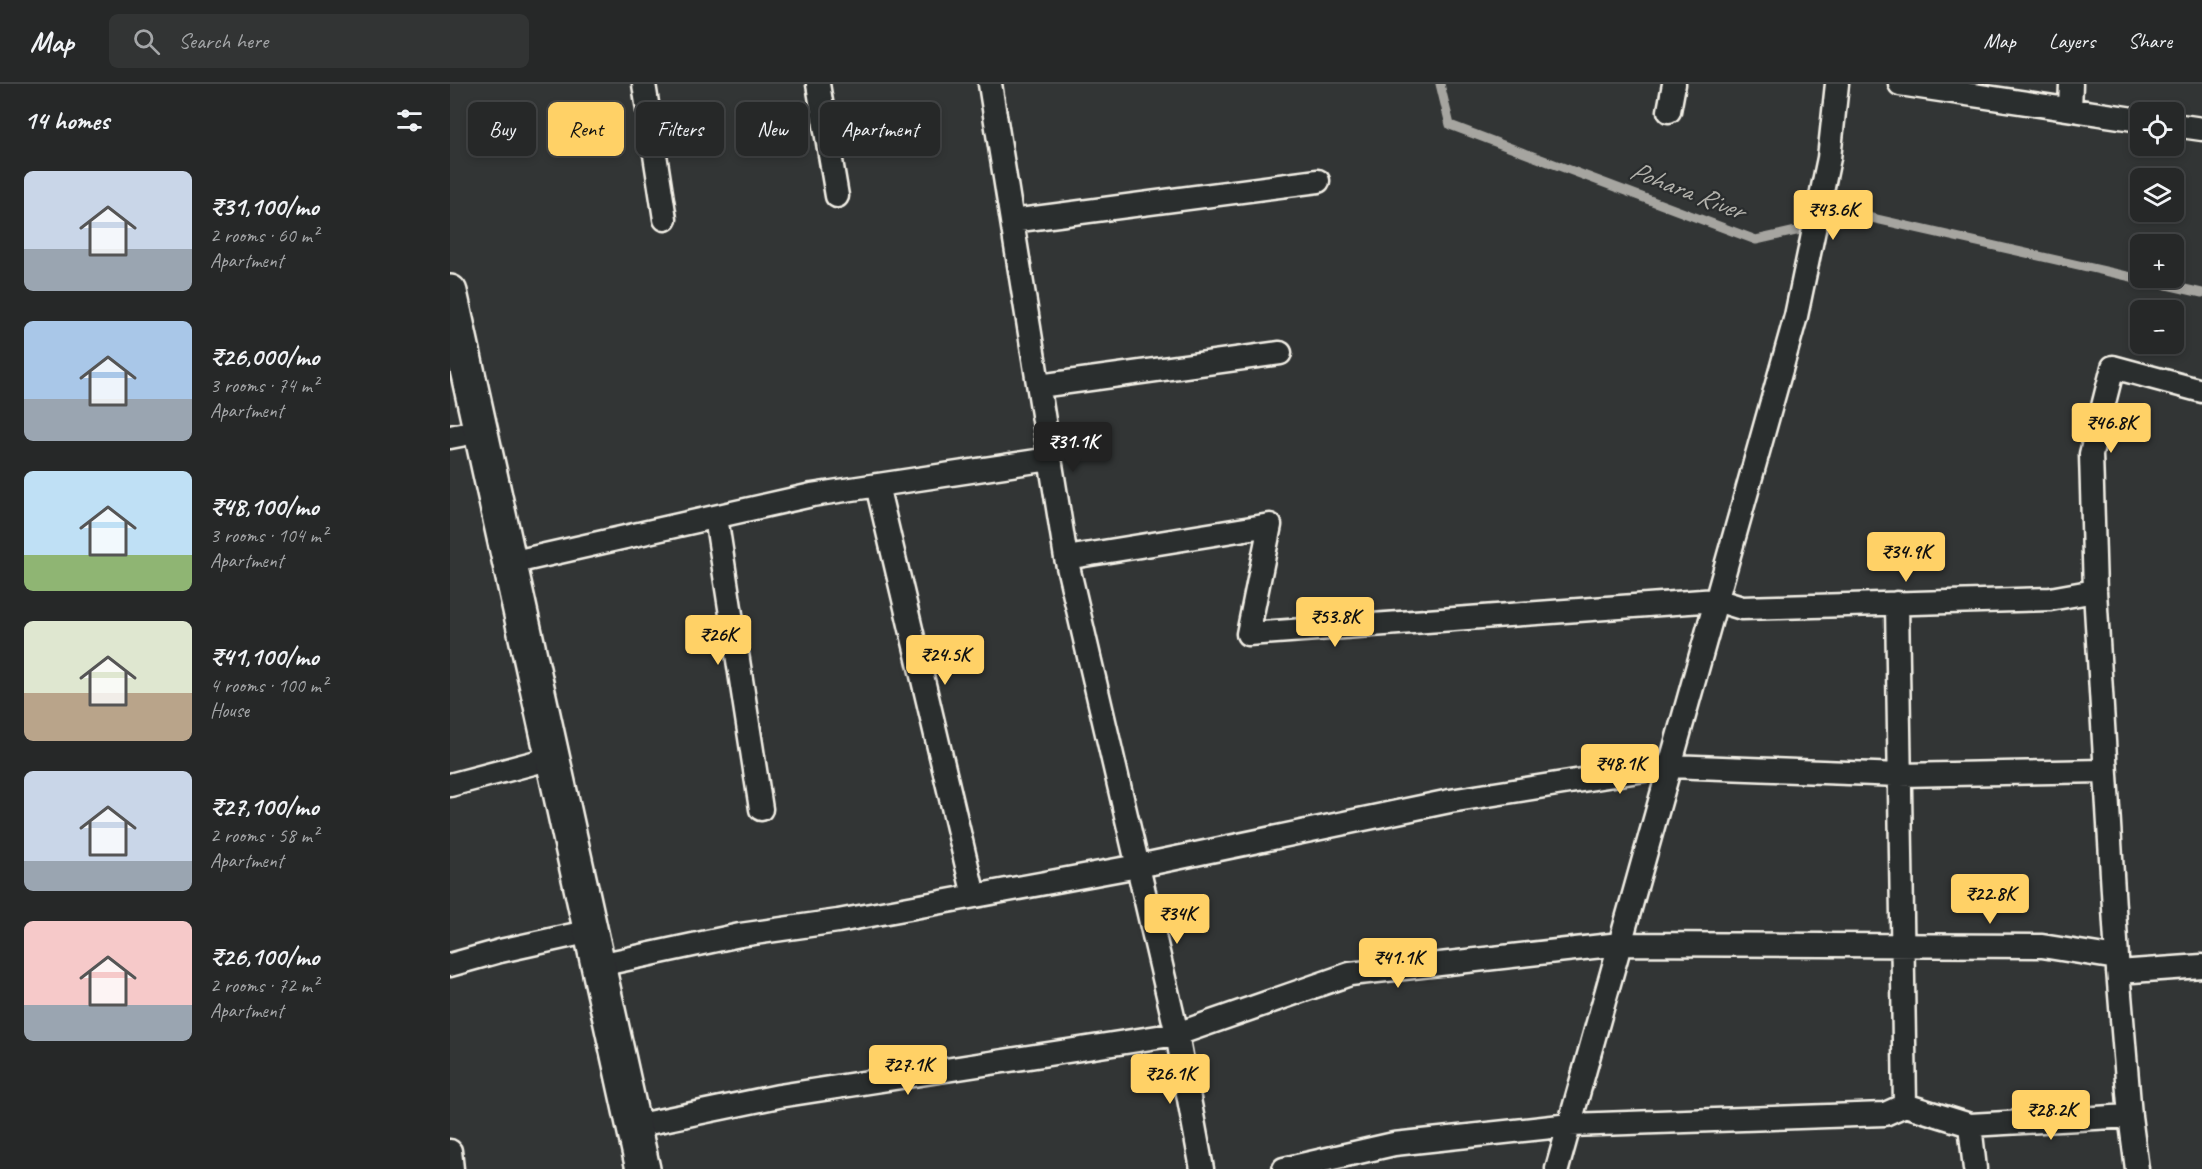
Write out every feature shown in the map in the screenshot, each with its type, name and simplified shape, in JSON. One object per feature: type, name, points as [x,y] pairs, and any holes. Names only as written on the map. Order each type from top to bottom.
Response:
[{"type":"street","points":[[644,84],[665,219]]},
{"type":"street","points":[[819,84],[837,196]]},
{"type":"street","points":[[990,84],[1066,558],[1177,1034],[1202,1169]]},
{"type":"street","points":[[1669,111],[1674,84]]},
{"type":"street","points":[[1557,1169],[1796,316],[1829,158],[1837,84]]},
{"type":"street","points":[[1900,84],[2130,118]]},
{"type":"street","points":[[2070,109],[2071,84]]},
{"type":"street","points":[[2184,126],[2202,129]]},
{"type":"street","points":[[1012,221],[1318,181]]},
{"type":"street","points":[[450,292],[465,434],[510,563],[643,1169]]},
{"type":"street","points":[[1039,386],[1280,353]]},
{"type":"street","points":[[2137,1169],[2130,1116],[2104,771],[2091,454],[2113,367],[2202,391]]},
{"type":"street","points":[[510,563],[812,495],[1050,459]]},
{"type":"street","points":[[877,485],[974,896]]},
{"type":"street","points":[[716,517],[761,809]]},
{"type":"street","points":[[1066,558],[1270,525],[1248,634],[1716,600],[1742,608],[2050,599],[2095,591]]},
{"type":"street","points":[[1896,603],[1905,1105]]},
{"type":"street","points":[[450,785],[552,758]]},
{"type":"street","points":[[599,965],[740,935],[837,921],[1138,866],[1450,801],[1670,766],[1900,775],[2104,771]]},
{"type":"street","points":[[450,965],[500,951],[591,931]]},
{"type":"street","points":[[634,1126],[779,1096],[1177,1034],[1350,974],[1620,944],[2042,946],[2118,965],[2202,966]]},
{"type":"street","points":[[1284,1169],[1394,1144],[1570,1125],[1884,1114],[1905,1105],[1970,1125],[2130,1116]]},
{"type":"street","points":[[1970,1125],[1975,1169]]},
{"type":"street","points":[[450,1150],[452,1169]]},
{"type":"waterway","name":"Pohara River","points":[[1440,84],[1450,125],[1756,240],[1863,216],[2202,293]]}]
